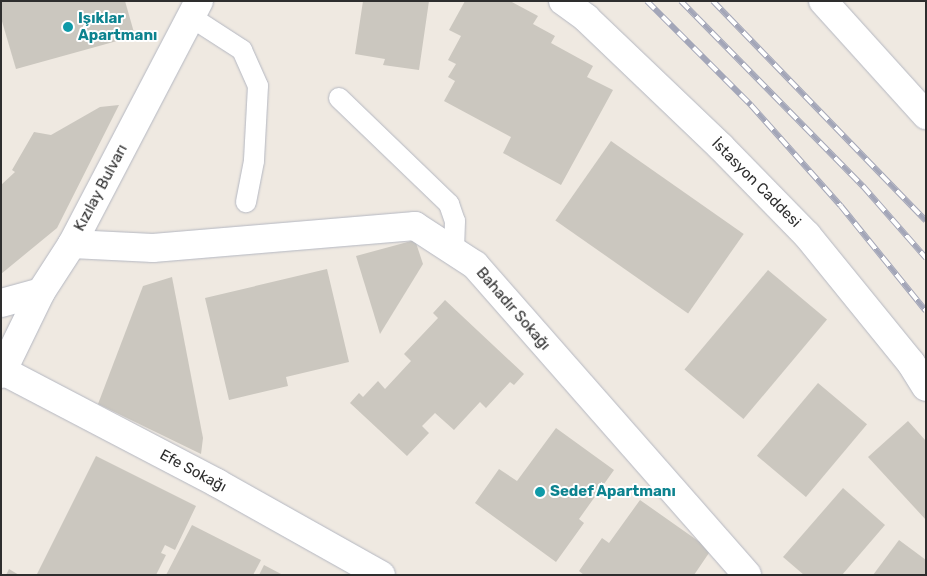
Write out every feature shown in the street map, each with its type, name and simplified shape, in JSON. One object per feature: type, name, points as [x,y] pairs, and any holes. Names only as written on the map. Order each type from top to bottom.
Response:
[{"type":"street","name":"İstasyon Caddesi","points":[[563,1],[586,18],[714,140],[807,236],[911,363],[926,387]]},
{"type":"street","points":[[823,1],[926,115]]},
{"type":"street","name":"Kızılay Bulvarı","points":[[2,373],[41,292],[72,244],[195,9]]},
{"type":"street","name":"Bahadır Sokağı","points":[[72,244],[153,248],[415,226],[475,265],[732,568]]},
{"type":"street","points":[[1,304],[41,292]]},
{"type":"street","name":"Efe Sokağı","points":[[2,373],[217,483],[381,575]]},
{"type":"lane","points":[[195,9],[242,50],[258,86],[254,161],[246,202]]},
{"type":"lane","points":[[339,98],[449,204],[455,221],[454,252]]},
{"type":"building","name":"Işıklar Apartmanı","points":[[1,1],[125,1],[135,36],[16,69],[1,18]]},
{"type":"building","points":[[363,1],[429,1],[419,70],[383,65],[385,59],[355,54]]},
{"type":"building","points":[[465,1],[510,1],[538,16],[533,24],[555,36],[551,43],[593,66],[587,77],[613,90],[561,185],[503,153],[511,137],[444,101],[455,81],[448,77],[456,64],[448,60],[461,36],[449,30]]},
{"type":"building","points":[[119,105],[57,228],[1,274],[1,185],[15,172],[12,170],[34,132],[51,135],[100,107]]},
{"type":"building","points":[[611,141],[744,234],[688,313],[555,220]]},
{"type":"building","points":[[415,240],[423,264],[380,334],[356,256]]},
{"type":"building","points":[[327,269],[349,362],[286,377],[288,386],[229,400],[205,298]]},
{"type":"building","points":[[768,270],[827,319],[743,419],[684,370]]},
{"type":"building","points":[[172,277],[203,438],[201,454],[98,404],[143,286]]},
{"type":"building","points":[[445,300],[524,374],[514,385],[510,382],[486,408],[480,402],[454,430],[435,413],[422,426],[429,433],[407,456],[350,403],[359,393],[363,397],[378,381],[385,389],[411,361],[404,354],[438,318],[433,313]]},
{"type":"building","points":[[818,383],[867,424],[806,497],[757,456]]},
{"type":"building","points":[[908,421],[926,441],[926,520],[868,457]]},
{"type":"building","name":"Sedef Apartmanı","points":[[556,428],[614,470],[579,519],[584,523],[556,562],[475,503],[499,469],[517,481]]},
{"type":"building","points":[[96,456],[196,506],[175,550],[165,545],[161,553],[166,555],[156,575],[37,574]]},
{"type":"building","points":[[843,488],[885,525],[842,575],[804,575],[783,557]]},
{"type":"building","points":[[640,500],[711,550],[694,575],[584,575],[579,571],[602,538],[609,543]]},
{"type":"building","points":[[192,525],[261,560],[253,575],[166,575]]},
{"type":"building","points":[[899,540],[926,560],[926,575],[873,575]]},
{"type":"building","points":[[264,565],[283,575],[259,575]]},
{"type":"building","points":[[9,569],[19,575],[6,575]]},
{"type":"railway","points":[[647,1],[751,105],[841,206],[926,311]]},
{"type":"railway","points":[[681,1],[863,186],[926,258]]},
{"type":"railway","points":[[713,1],[926,221]]},
{"type":"place","name":"Işıklar Apartmanı","points":[[68,27]]},
{"type":"place","name":"Sedef Apartmanı","points":[[540,492]]}]
